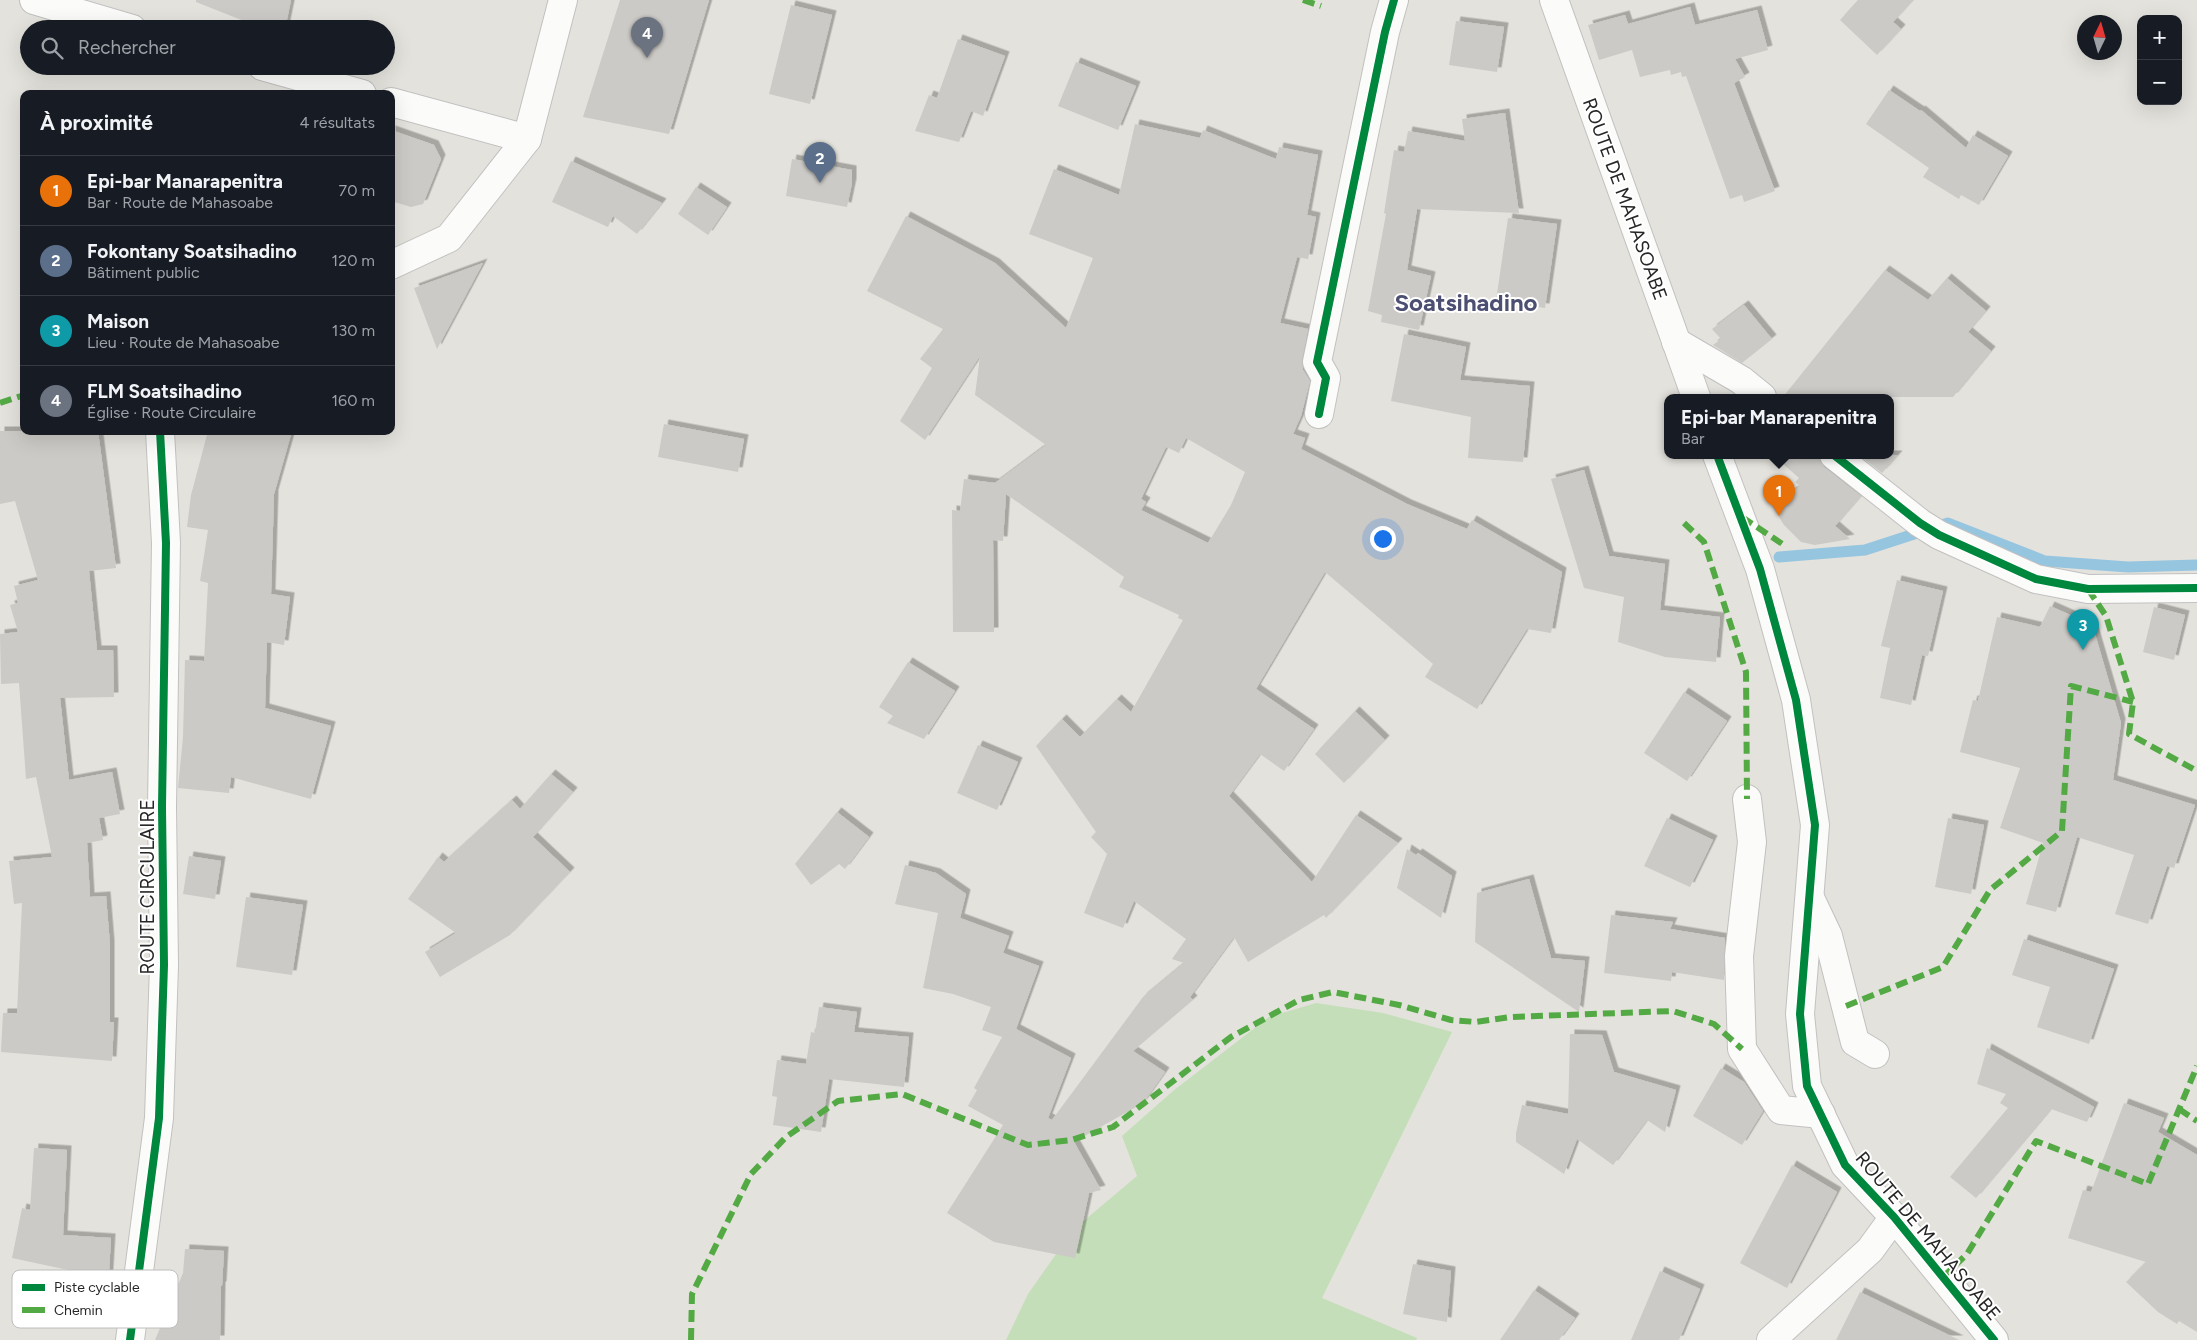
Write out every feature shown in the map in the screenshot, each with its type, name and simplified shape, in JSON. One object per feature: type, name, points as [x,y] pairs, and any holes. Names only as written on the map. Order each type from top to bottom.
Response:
[{"type":"street","points":[[34,0],[102,20]]},
{"type":"street","points":[[395,263],[450,238],[527,139],[563,0]]},
{"type":"street","points":[[1319,414],[1326,378],[1317,362],[1385,32],[1394,0]]},
{"type":"street","name":"ROUTE DE MAHASOABE","points":[[1554,0],[1695,394]]},
{"type":"street","points":[[294,75],[348,90]]},
{"type":"street","points":[[395,103],[527,139]]},
{"type":"street","points":[[1676,342],[1741,380],[1758,394]]},
{"type":"street","name":"ROUTE CIRCULAIRE","points":[[139,1270],[159,1118],[163,993],[162,807],[166,543],[160,435]]},
{"type":"street","name":"ROUTE DE MAHASOABE","points":[[1719,459],[1760,569],[1796,700],[1815,826],[1800,1014],[1807,1086],[1845,1165],[1894,1217],[1994,1340]]},
{"type":"street","points":[[1839,459],[1930,529],[2036,579],[2088,589],[2197,588]]},
{"type":"street","points":[[1747,799],[1752,842],[1739,956],[1742,1050],[1781,1110],[1821,1114]]},
{"type":"street","points":[[1810,896],[1828,936],[1855,1042],[1875,1054]]},
{"type":"street","points":[[1770,1340],[1870,1250],[1894,1217]]},
{"type":"green space","points":[[1316,1003],[1383,1013],[1452,1032],[1322,1298],[1417,1338],[1416,1340],[1006,1340],[1028,1294],[1073,1230],[1137,1176],[1122,1136],[1173,1091],[1269,1017]]},
{"type":"building","points":[[196,0],[291,0],[287,20],[241,20],[196,2]]},
{"type":"building","points":[[620,0],[709,0],[669,134],[583,117]]},
{"type":"building","points":[[1858,0],[1913,0],[1893,22],[1901,29],[1877,55],[1840,20]]},
{"type":"building","points":[[791,5],[832,15],[810,104],[769,94]]},
{"type":"building","points":[[1690,7],[1695,25],[1757,10],[1768,50],[1735,59],[1745,77],[1734,83],[1775,191],[1744,202],[1742,195],[1730,199],[1686,76],[1682,77],[1681,72],[1671,75],[1670,70],[1640,77],[1632,50],[1599,60],[1588,25],[1625,15],[1628,24]]},
{"type":"building","points":[[1456,21],[1504,27],[1497,72],[1449,65]]},
{"type":"building","points":[[958,39],[1005,56],[983,116],[971,111],[959,142],[915,131],[929,95],[937,98]]},
{"type":"building","points":[[1076,62],[1136,86],[1118,130],[1058,106]]},
{"type":"building","points":[[1889,90],[1921,110],[1966,148],[1973,135],[2008,156],[1979,205],[1961,195],[1959,199],[1923,177],[1929,168],[1866,124]]},
{"type":"building","points":[[1505,113],[1519,213],[1417,209],[1407,270],[1431,276],[1419,330],[1381,322],[1382,315],[1368,311],[1386,214],[1384,213],[1394,150],[1404,152],[1408,131],[1465,141],[1462,119]]},
{"type":"building","points":[[1135,124],[1200,138],[1203,130],[1276,159],[1279,147],[1318,155],[1307,215],[1316,217],[1308,259],[1297,257],[1280,323],[1308,329],[1302,360],[1303,370],[1310,381],[1301,416],[1293,434],[1305,438],[1301,449],[1407,504],[1467,529],[1472,520],[1562,572],[1551,633],[1527,629],[1477,709],[1425,677],[1433,664],[1325,572],[1256,689],[1314,729],[1284,771],[1260,754],[1229,796],[1312,882],[1356,815],[1398,843],[1326,918],[1324,915],[1248,962],[1234,937],[1190,997],[1193,1000],[1133,1051],[1165,1072],[1143,1103],[1074,1142],[1101,1190],[1089,1193],[1075,1258],[994,1242],[947,1213],[1003,1125],[968,1106],[977,1090],[974,1088],[1002,1037],[982,1030],[991,1007],[953,994],[923,988],[938,913],[895,904],[905,865],[936,873],[966,894],[960,918],[1009,936],[1003,953],[1039,966],[1016,1029],[1071,1058],[1048,1118],[1052,1120],[1143,997],[1184,963],[1172,959],[1186,939],[1134,901],[1123,928],[1084,913],[1107,854],[1091,837],[1096,832],[1036,746],[1062,719],[1080,737],[1117,699],[1131,712],[1183,620],[1178,618],[1179,615],[1119,587],[1124,577],[1006,494],[1003,541],[993,540],[994,632],[953,632],[952,510],[960,511],[964,479],[995,483],[1046,445],[975,395],[980,356],[925,440],[900,421],[932,368],[920,359],[943,329],[867,291],[906,216],[995,263],[1066,328],[1093,258],[1029,234],[1054,169],[1119,195]],"holes":[[[1186,438],[1245,472],[1231,505],[1208,543],[1141,510],[1146,502],[1141,499],[1166,447],[1179,453]]]},
{"type":"building","points":[[395,131],[434,145],[441,159],[423,204],[411,207],[395,202]]},
{"type":"building","points":[[792,159],[852,170],[852,183],[847,207],[786,196]]},
{"type":"building","points":[[571,161],[662,203],[637,234],[613,216],[608,227],[552,202]]},
{"type":"building","points":[[696,187],[727,207],[708,235],[678,214]]},
{"type":"building","points":[[1508,218],[1557,224],[1545,308],[1496,301]]},
{"type":"building","points":[[483,263],[437,349],[414,288]]},
{"type":"building","points":[[1885,270],[1928,300],[1947,278],[1986,311],[1968,332],[1991,351],[1953,397],[1894,397],[1894,394],[1785,394]]},
{"type":"building","points":[[1744,305],[1772,339],[1742,363],[1713,345],[1721,339],[1712,329]]},
{"type":"building","points":[[1404,334],[1466,347],[1460,380],[1530,386],[1523,462],[1468,458],[1471,417],[1391,401]]},
{"type":"building","points":[[664,424],[744,439],[738,472],[658,457]]},
{"type":"building","points":[[0,431],[20,431],[20,435],[99,435],[116,568],[89,571],[97,650],[113,650],[114,697],[60,698],[69,780],[112,772],[120,814],[99,818],[103,840],[87,843],[90,897],[106,896],[110,945],[110,1022],[114,1022],[112,1061],[1,1052],[3,1013],[17,1013],[22,903],[14,904],[9,861],[52,857],[36,777],[26,779],[19,683],[1,684],[0,634],[18,632],[10,605],[18,603],[14,586],[38,580],[15,501],[0,504]]},
{"type":"building","points":[[207,435],[291,435],[274,494],[271,594],[290,597],[284,645],[267,642],[265,708],[331,726],[311,799],[231,777],[229,793],[178,788],[183,737],[185,660],[204,661],[208,583],[200,581],[208,530],[187,527],[191,495]]},
{"type":"building","points":[[1894,455],[1898,455],[1882,473],[1864,459],[1894,459]]},
{"type":"building","points":[[1778,459],[1820,459],[1824,467],[1861,496],[1835,526],[1850,539],[1815,545],[1801,542],[1784,525],[1772,506],[1800,486],[1795,482],[1799,478]]},
{"type":"building","points":[[1584,470],[1609,556],[1665,564],[1660,610],[1720,617],[1716,662],[1665,657],[1618,642],[1624,597],[1584,588],[1551,479]]},
{"type":"building","points":[[1897,580],[1943,591],[1928,656],[1922,655],[1911,705],[1880,698],[1890,648],[1881,646]]},
{"type":"building","points":[[2050,606],[2093,627],[2121,723],[2113,780],[2195,805],[2174,868],[2167,866],[2148,924],[2115,914],[2134,855],[2077,837],[2056,912],[2026,904],[2043,843],[2000,828],[2020,768],[1960,752],[1973,700],[1978,701],[1997,617],[2040,627]]},
{"type":"building","points":[[2154,607],[2185,615],[2174,660],[2143,652]]},
{"type":"building","points":[[908,662],[955,691],[924,739],[887,723],[893,716],[879,707]]},
{"type":"building","points":[[1684,692],[1727,721],[1687,781],[1644,753]]},
{"type":"building","points":[[1355,711],[1385,740],[1344,783],[1315,754]]},
{"type":"building","points":[[978,745],[1018,762],[997,810],[957,793]]},
{"type":"building","points":[[551,774],[573,792],[533,837],[570,872],[510,935],[440,977],[425,952],[456,933],[408,899],[438,857],[444,862],[512,800],[520,809]]},
{"type":"building","points":[[837,812],[869,837],[845,869],[839,864],[811,885],[795,864]]},
{"type":"building","points":[[1667,818],[1713,840],[1690,887],[1644,866]]},
{"type":"building","points":[[1948,818],[1984,825],[1971,894],[1935,887]]},
{"type":"building","points":[[1407,849],[1416,855],[1418,853],[1452,876],[1441,918],[1397,888]]},
{"type":"building","points":[[189,856],[221,861],[215,899],[183,894]]},
{"type":"building","points":[[1529,879],[1551,958],[1585,961],[1579,1012],[1475,942],[1477,893]]},
{"type":"building","points":[[246,897],[303,905],[292,975],[236,967]]},
{"type":"building","points":[[1611,915],[1673,922],[1670,929],[1725,938],[1724,980],[1672,972],[1671,981],[1604,973]]},
{"type":"building","points":[[2024,939],[2114,969],[2089,1044],[2037,1027],[2050,987],[2012,975]]},
{"type":"building","points":[[819,1007],[857,1012],[854,1032],[909,1037],[904,1087],[829,1079],[821,1132],[773,1125],[777,1097],[772,1096],[777,1060],[806,1064],[811,1032],[815,1033]]},
{"type":"building","points":[[1570,1034],[1602,1035],[1614,1072],[1676,1090],[1665,1132],[1647,1120],[1613,1165],[1577,1139],[1564,1174],[1516,1142],[1516,1133],[1522,1105],[1568,1114]]},
{"type":"building","points":[[1987,1048],[2094,1107],[2087,1122],[2051,1109],[1976,1198],[1950,1177],[2008,1108],[2000,1103],[2006,1094],[1977,1084]]},
{"type":"building","points":[[1721,1068],[1744,1082],[1763,1111],[1742,1145],[1693,1116]]},
{"type":"building","points":[[2124,1103],[2164,1118],[2158,1132],[2197,1155],[2197,1332],[2179,1321],[2177,1324],[2158,1312],[2126,1282],[2146,1262],[2068,1238],[2083,1190],[2091,1192]]},
{"type":"building","points":[[34,1148],[67,1150],[63,1235],[111,1238],[109,1270],[68,1270],[12,1258],[22,1208],[30,1210]]},
{"type":"building","points":[[1792,1165],[1837,1192],[1787,1288],[1740,1263]]},
{"type":"building","points":[[185,1249],[224,1251],[220,1340],[155,1340],[160,1328],[178,1328],[178,1285],[183,1273]]},
{"type":"building","points":[[1413,1264],[1451,1271],[1447,1322],[1403,1314]]},
{"type":"building","points":[[1660,1271],[1700,1289],[1679,1340],[1631,1340]]},
{"type":"building","points":[[1534,1290],[1575,1318],[1559,1340],[1500,1340]]},
{"type":"building","points":[[1860,1292],[1959,1340],[1836,1340]]},
{"type":"waterway","points":[[1779,557],[1865,550],[1948,523],[2045,561],[2128,567],[2197,565]]},
{"type":"marked path","points":[[1303,0],[1321,6]]},
{"type":"marked path","points":[[0,403],[20,396]]},
{"type":"marked path","points":[[1742,517],[1784,545]]},
{"type":"marked path","points":[[1684,523],[1704,542],[1746,672],[1747,799]]},
{"type":"marked path","points":[[2088,589],[2106,616],[2133,702],[2129,734],[2197,771]]},
{"type":"marked path","points":[[1846,1006],[1943,967],[1990,890],[2062,831],[2071,686],[2133,702]]},
{"type":"marked path","points":[[691,1340],[692,1294],[751,1174],[786,1137],[838,1101],[902,1094],[1028,1145],[1071,1140],[1113,1127],[1231,1037],[1299,1000],[1333,992],[1399,1005],[1451,1020],[1476,1022],[1510,1017],[1673,1011],[1714,1024],[1742,1049]]},
{"type":"marked path","points":[[1942,1278],[1967,1254],[2036,1141],[2148,1184],[2197,1066]]},
{"type":"marked path","points":[[2179,1109],[2197,1121]]},
{"type":"cycle path","points":[[1319,414],[1326,378],[1317,362],[1385,32],[1394,0]]},
{"type":"cycle path","points":[[139,1270],[159,1118],[164,965],[162,807],[166,543],[160,435]]},
{"type":"cycle path","points":[[1719,459],[1760,569],[1796,700],[1815,825],[1800,1014],[1807,1086],[1845,1165],[1894,1217],[1994,1340]]},
{"type":"cycle path","points":[[1839,459],[1920,523],[1939,535],[2036,579],[2088,589],[2197,588]]},
{"type":"cycle path","points":[[130,1340],[132,1328]]},
{"type":"place","name":"FLM Soatsihadino","points":[[647,58]]},
{"type":"place","name":"Fokontany Soatsihadino","points":[[820,183]]},
{"type":"place","name":"Epi-bar Manarapenitra","points":[[1779,516]]},
{"type":"place","name":"Maison","points":[[2083,650]]},
{"type":"district","name":"Soatsihadino","points":[[1466,302]]}]
